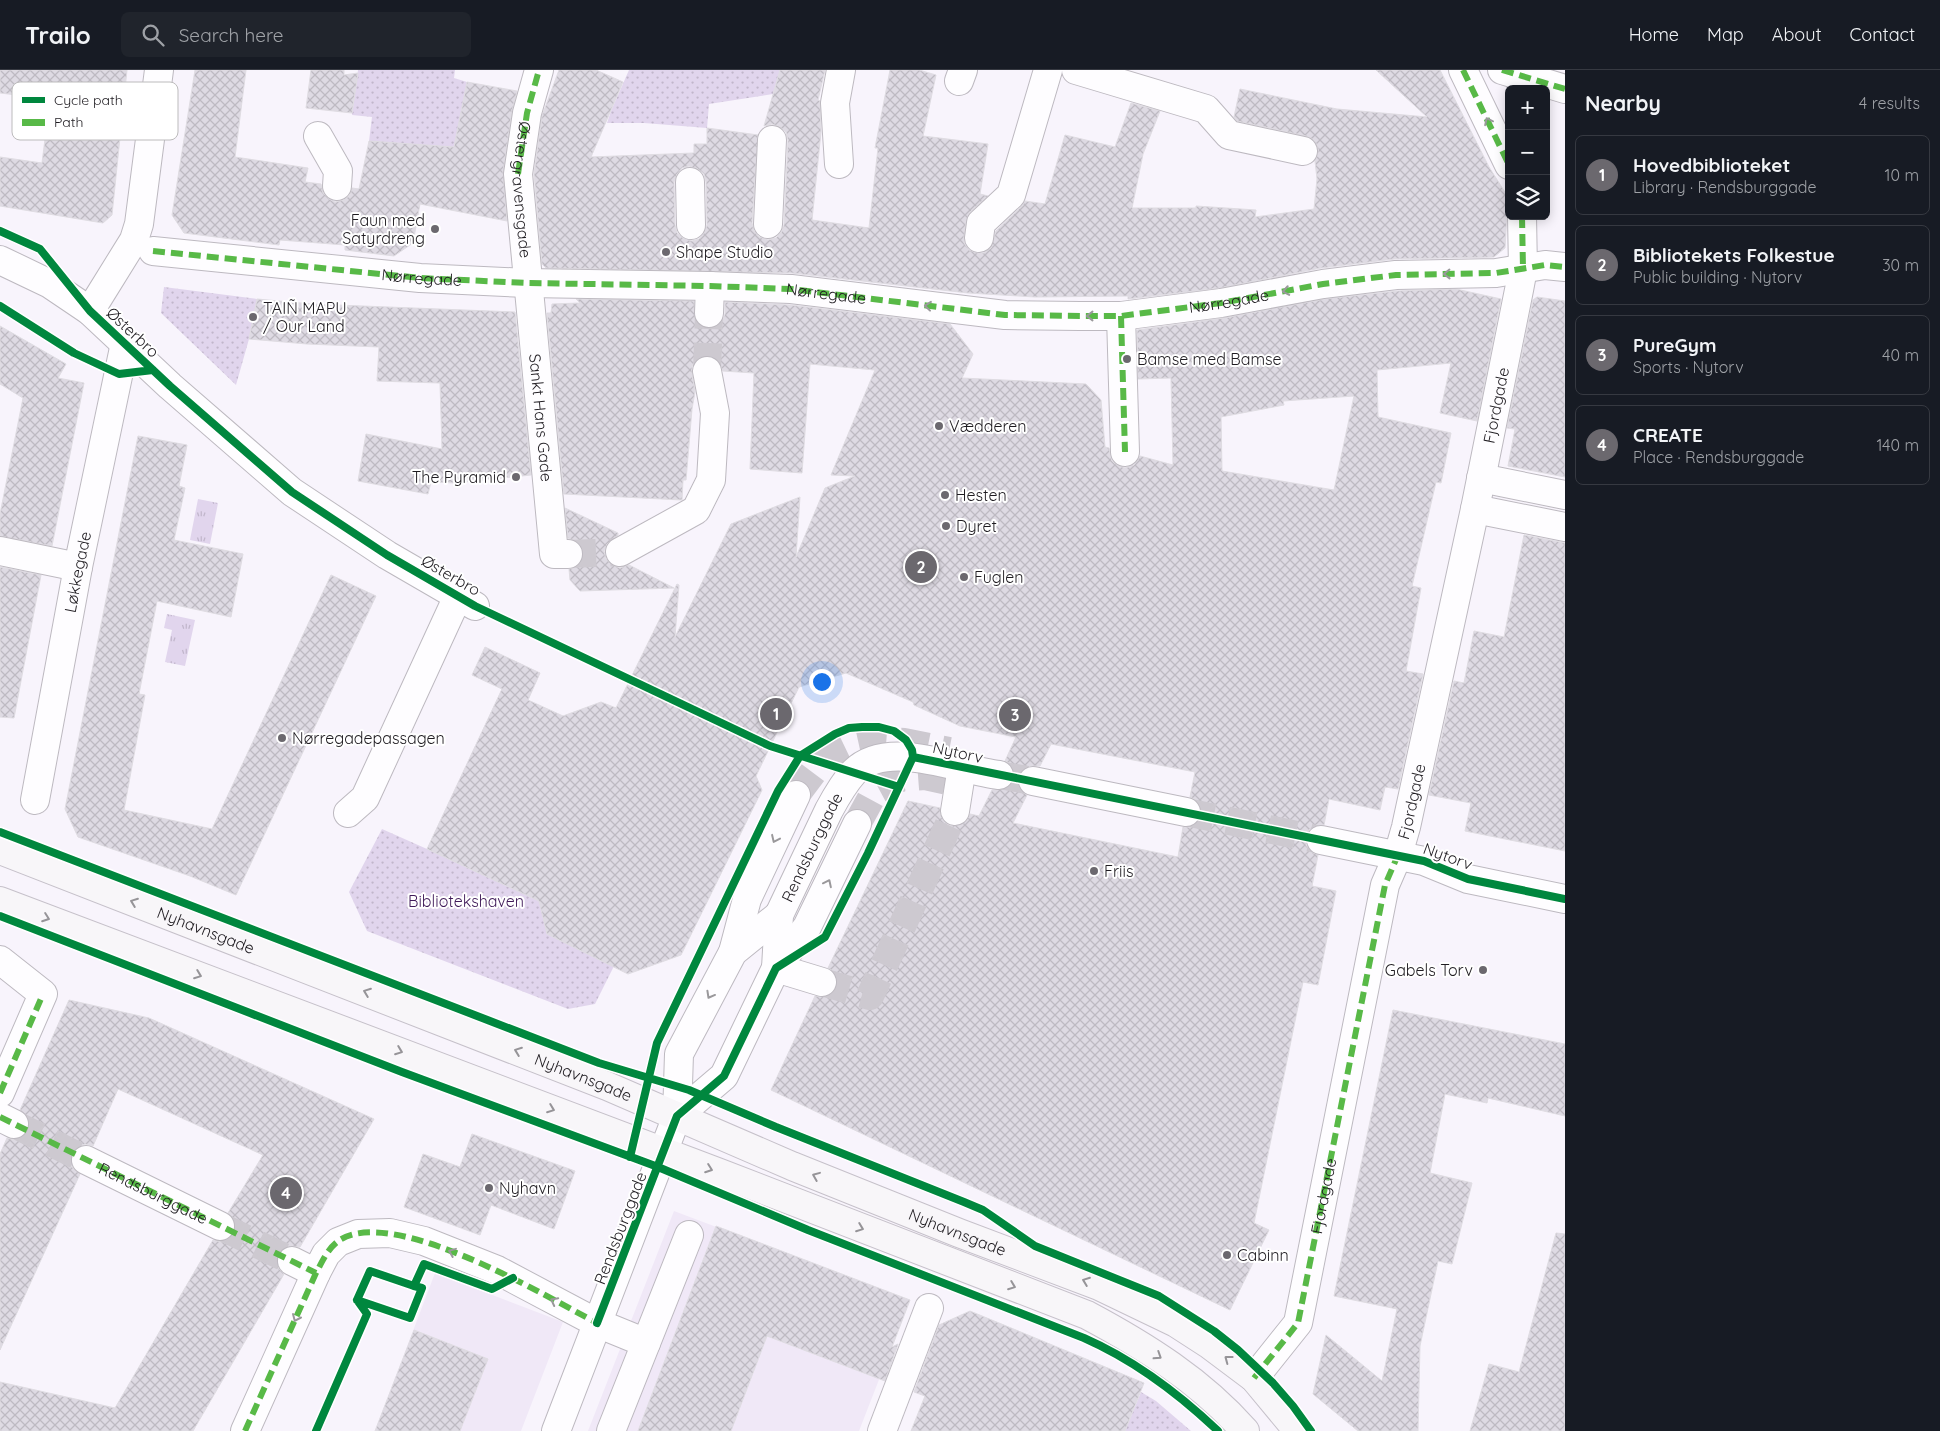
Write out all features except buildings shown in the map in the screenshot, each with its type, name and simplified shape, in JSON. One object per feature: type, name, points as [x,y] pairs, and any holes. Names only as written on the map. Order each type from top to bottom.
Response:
[{"type":"main road","name":"Nyhavnsgade","points":[[0,850],[607,1086],[847,1188],[1099,1286],[1176,1323],[1210,1345],[1254,1378],[1298,1431]]},
{"type":"main road","name":"Nyhavnsgade","points":[[0,900],[1087,1315],[1166,1361],[1228,1412],[1245,1431]]},
{"type":"street","name":"Østergravensgade","points":[[527,282],[518,174],[527,113],[539,70]]},
{"type":"street","points":[[839,164],[835,103],[842,70]]},
{"type":"street","points":[[979,238],[981,223],[1011,195],[1048,70]]},
{"type":"street","points":[[1076,70],[1111,75],[1206,109],[1229,135],[1303,151]]},
{"type":"street","points":[[1463,70],[1505,157]]},
{"type":"street","points":[[1502,70],[1537,75],[1565,89]]},
{"type":"street","points":[[318,136],[338,170],[337,186]]},
{"type":"street","points":[[90,311],[134,240],[139,224],[150,140]]},
{"type":"street","points":[[768,224],[772,140]]},
{"type":"street","points":[[690,182],[691,225]]},
{"type":"street","name":"Fjordgade","points":[[1254,1378],[1298,1324],[1386,885],[1398,855],[1406,827],[1481,478],[1523,269],[1522,220]]},
{"type":"street","name":"Nørregade","points":[[153,251],[420,278],[791,290],[1005,315],[1121,316],[1221,303],[1323,284],[1396,275],[1496,273],[1545,265],[1565,267]]},
{"type":"street","name":"Østerbro","points":[[0,260],[50,284],[90,311],[170,386],[292,492],[387,555],[467,601],[366,798],[348,812]]},
{"type":"street","name":"Sankt Hans Gade","points":[[527,282],[561,554]]},
{"type":"street","points":[[709,313],[710,286]]},
{"type":"street","points":[[1121,316],[1124,452]]},
{"type":"street","name":"Løkkegade","points":[[35,800],[78,567],[125,343]]},
{"type":"street","points":[[620,552],[696,510],[711,480],[715,413],[707,370]]},
{"type":"street","points":[[1481,478],[1565,495]]},
{"type":"street","points":[[1474,509],[1565,527]]},
{"type":"street","points":[[0,551],[78,567]]},
{"type":"street","name":"Nytorv","points":[[868,762],[899,756],[999,774]]},
{"type":"street","name":"Rendsburggade","points":[[676,1116],[724,1076],[776,968],[779,915],[818,831],[838,794],[854,772],[868,762]]},
{"type":"street","points":[[955,811],[962,767]]},
{"type":"street","points":[[1033,781],[1186,812]]},
{"type":"street","points":[[733,952],[747,899],[796,795]]},
{"type":"street","points":[[822,982],[776,968],[807,927],[857,824]]},
{"type":"street","name":"Nytorv","points":[[1321,840],[1424,861],[1468,879],[1565,899]]},
{"type":"street","name":"Rendsburggade","points":[[556,1431],[676,1116],[679,1054],[733,952],[779,915]]},
{"type":"street","points":[[0,960],[44,994],[0,1093]]},
{"type":"street","name":"Rendsburggade","points":[[86,1160],[220,1226]]},
{"type":"street","points":[[245,1431],[326,1254],[338,1242],[358,1234],[390,1233],[424,1241],[497,1270],[598,1323],[646,1343]]},
{"type":"street","points":[[611,1431],[689,1235]]},
{"type":"street","points":[[292,1262],[316,1273]]},
{"type":"street","points":[[882,1431],[929,1308]]},
{"type":"shaded area","points":[[674,1211],[910,1300],[859,1431],[588,1431]]},
{"type":"shaded area","points":[[435,1273],[563,1322],[521,1431],[375,1431]]},
{"type":"green space","points":[[358,70],[455,70],[454,78],[467,82],[454,149],[369,141],[372,117],[352,115]]},
{"type":"green space","points":[[629,70],[780,70],[773,94],[709,104],[707,128],[644,123],[607,123]]},
{"type":"green space","points":[[164,287],[257,299],[249,339],[236,385],[161,313]]},
{"type":"green space","points":[[198,499],[218,503],[210,544],[190,540]]},
{"type":"green space","points":[[167,614],[195,620],[185,666],[165,662],[172,630],[164,628]]},
{"type":"green space","name":"Bibliotekshaven","points":[[515,661],[540,673],[528,700],[538,705],[540,897],[547,934],[614,966],[595,1004],[568,1009],[367,931],[349,892],[382,829],[427,849]]},
{"type":"green space","points":[[1141,1392],[1156,1401],[1191,1431],[1125,1431]]},
{"type":"tunnel","points":[[707,371],[709,313]]},
{"type":"tunnel","points":[[568,554],[620,552]]},
{"type":"tunnel","points":[[796,795],[824,758],[847,747],[879,740],[904,742],[949,751]]},
{"type":"tunnel","points":[[999,775],[1033,781]]},
{"type":"tunnel","points":[[857,824],[875,791],[899,778],[925,776],[948,781]]},
{"type":"tunnel","points":[[822,982],[870,996],[955,811]]},
{"type":"tunnel","points":[[1186,812],[1321,840]]},
{"type":"tunnel","points":[[14,1124],[86,1160]]},
{"type":"tunnel","points":[[220,1226],[292,1261]]},
{"type":"marked path","points":[[518,174],[527,113],[539,70]]},
{"type":"marked path","points":[[1463,70],[1505,157]]},
{"type":"marked path","points":[[1502,70],[1565,89]]},
{"type":"marked path","points":[[1522,220],[1523,269]]},
{"type":"marked path","points":[[153,251],[420,278],[527,283],[791,289],[1005,315],[1080,316],[1121,316],[1221,303],[1323,284],[1396,275],[1496,273],[1545,265],[1565,267]]},
{"type":"marked path","points":[[1121,316],[1125,452]]},
{"type":"marked path","points":[[1254,1378],[1298,1323],[1385,885],[1398,855]]},
{"type":"marked path","points":[[0,1093],[43,994]]},
{"type":"marked path","points":[[0,1117],[316,1273]]},
{"type":"marked path","points":[[245,1431],[325,1256],[337,1242],[361,1233],[393,1234],[429,1243],[506,1275],[597,1323]]},
{"type":"cycle path","points":[[0,231],[40,249],[90,311],[170,386],[292,492],[387,555],[475,606],[770,746],[899,787]]},
{"type":"cycle path","points":[[0,306],[74,353],[119,374],[153,370]]},
{"type":"cycle path","points":[[597,1323],[677,1116],[724,1076],[776,968],[825,937],[868,853],[913,757],[912,750],[906,740],[894,731],[879,727],[862,727],[849,728],[835,734],[800,756],[778,791],[657,1043],[630,1157]]},
{"type":"cycle path","points":[[913,757],[1424,861],[1468,879],[1565,899]]},
{"type":"cycle path","points":[[0,832],[599,1063],[689,1090],[983,1210],[1035,1246],[1159,1296],[1214,1331],[1238,1350],[1273,1383],[1311,1431]]},
{"type":"cycle path","points":[[0,916],[402,1072],[658,1167],[808,1230],[1084,1338],[1120,1356],[1155,1378],[1218,1431]]},
{"type":"cycle path","points":[[357,1300],[370,1271],[414,1286],[424,1264],[492,1289],[513,1278]]},
{"type":"cycle path","points":[[357,1300],[410,1318],[422,1288],[414,1286]]},
{"type":"cycle path","points":[[316,1431],[367,1314],[357,1300]]},
{"type":"place","name":"Faun med Satyrdreng","points":[[435,229]]},
{"type":"place","name":"Shape Studio","points":[[666,252]]},
{"type":"place","name":"TAIÑ MAPU / Our Land","points":[[253,317]]},
{"type":"place","name":"Bamse med Bamse","points":[[1127,359]]},
{"type":"place","name":"Vædderen","points":[[939,426]]},
{"type":"place","name":"The Pyramid","points":[[516,477]]},
{"type":"place","name":"Hesten","points":[[945,495]]},
{"type":"place","name":"Dyret","points":[[946,526]]},
{"type":"place","name":"Bibliotekets Folkestue","points":[[921,567]]},
{"type":"place","name":"Fuglen","points":[[964,577]]},
{"type":"place","name":"Hovedbiblioteket","points":[[776,714]]},
{"type":"place","name":"PureGym","points":[[1015,715]]},
{"type":"place","name":"Nørregadepassagen","points":[[282,738]]},
{"type":"place","name":"Friis","points":[[1094,871]]},
{"type":"place","name":"Gabels Torv","points":[[1483,970]]},
{"type":"place","name":"Nyhavn","points":[[489,1188]]},
{"type":"place","name":"CREATE","points":[[286,1193]]},
{"type":"place","name":"Cabinn","points":[[1227,1255]]}]
